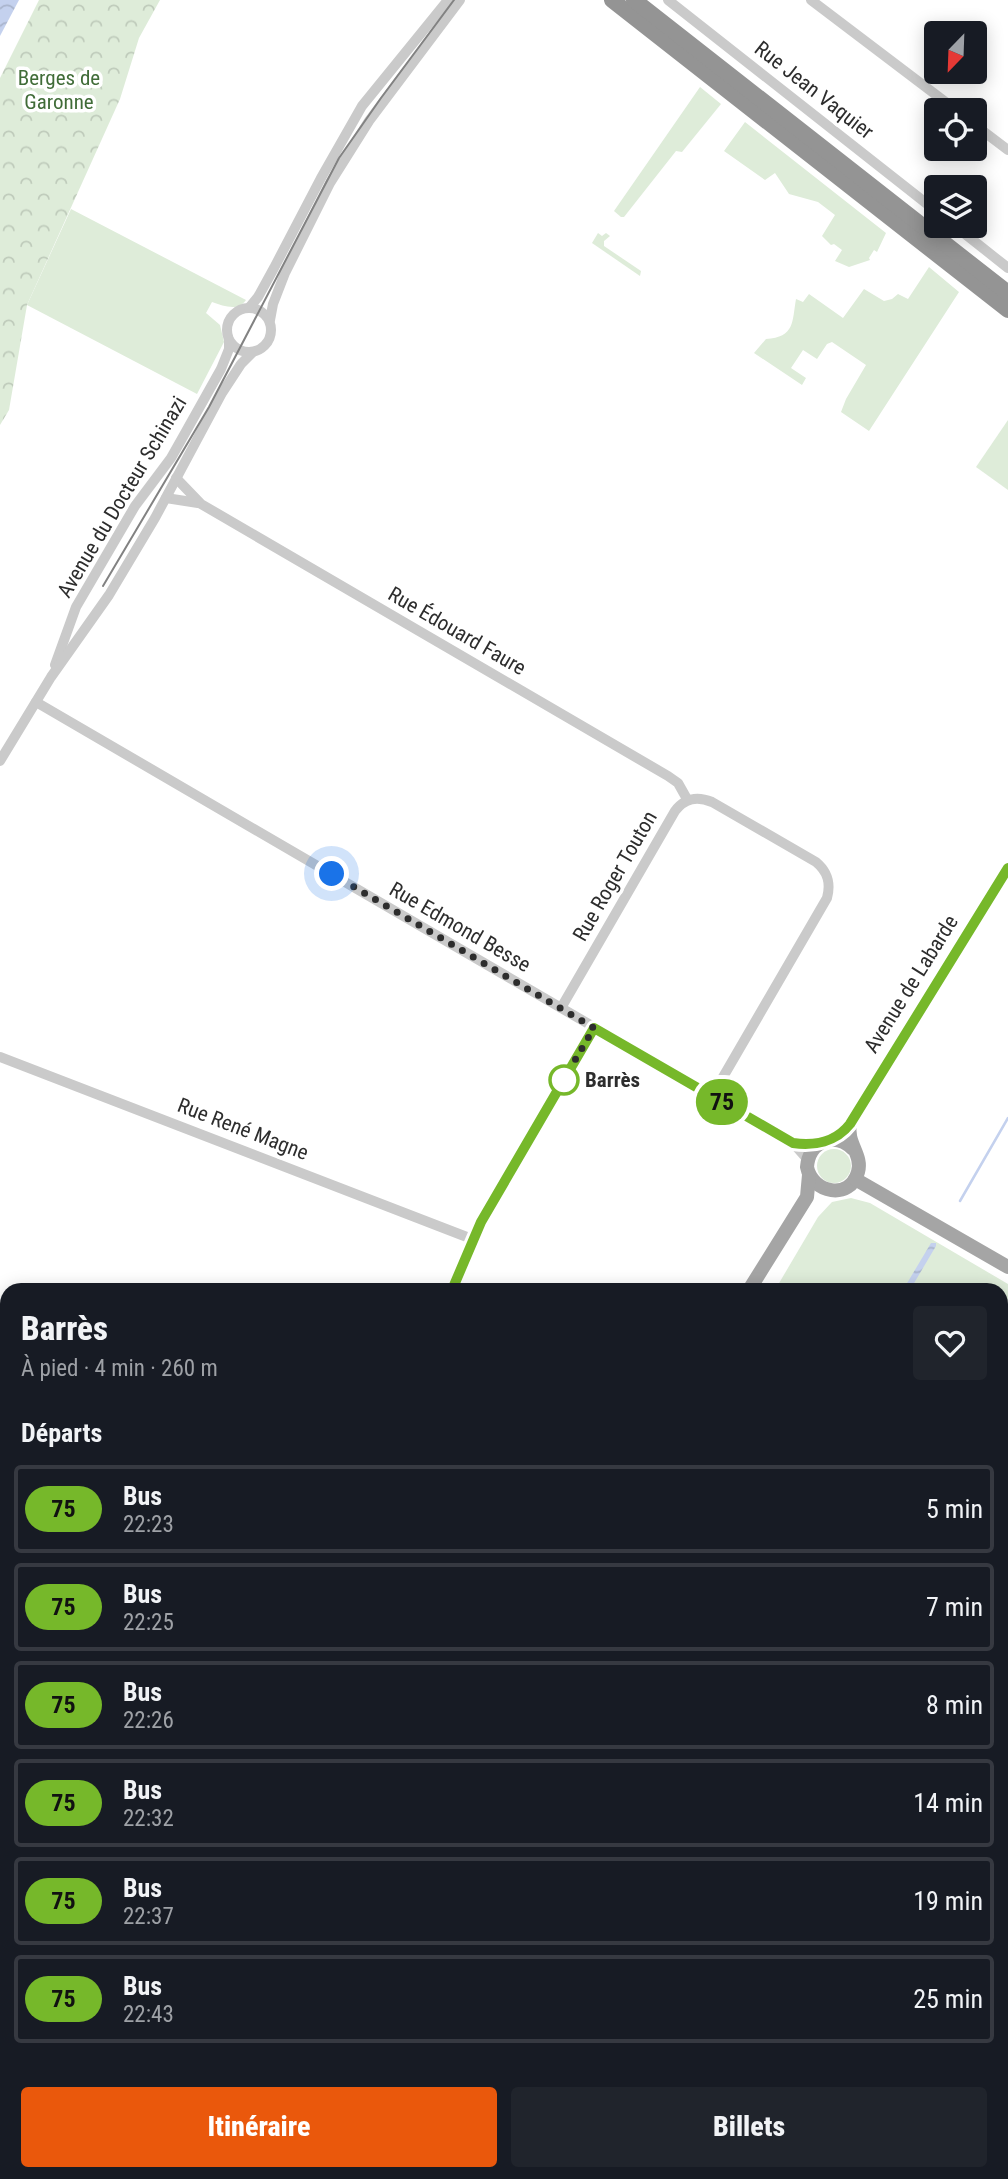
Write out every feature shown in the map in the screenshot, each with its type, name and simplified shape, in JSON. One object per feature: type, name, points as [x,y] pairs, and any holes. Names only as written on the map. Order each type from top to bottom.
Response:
[{"type":"highway","points":[[612,0],[1008,310]]},
{"type":"highway","points":[[634,0],[1008,293]]},
{"type":"main road","name":"Avenue de Labarde","points":[[824,1142],[839,1135],[850,1124],[1008,867]]},
{"type":"main road","points":[[753,1283],[807,1197],[816,1192],[843,1189],[855,1179],[859,1167],[849,1137],[850,1124]]},
{"type":"main road","points":[[807,1197],[808,1167],[824,1142],[843,1141],[853,1149]]},
{"type":"main road","points":[[808,1167],[815,1184],[827,1190]]},
{"type":"main road","points":[[855,1179],[1008,1267]]},
{"type":"street","points":[[249,308],[275,268],[362,106],[448,0]]},
{"type":"street","points":[[270,320],[260,310],[249,308],[234,313],[227,333],[229,340],[239,350],[253,352],[269,341],[273,304],[285,273],[330,183],[369,121],[460,0]]},
{"type":"street","name":"Rue Jean Vaquier","points":[[668,0],[924,202]]},
{"type":"street","points":[[817,2],[941,98]]},
{"type":"street","points":[[987,134],[1008,150]]},
{"type":"street","points":[[970,238],[1008,268]]},
{"type":"street","name":"Avenue du Docteur Schinazi","points":[[51,677],[76,607],[135,506],[171,458],[221,369],[229,349],[229,340]]},
{"type":"street","name":"Avenue du Docteur Schinazi","points":[[0,761],[51,677],[109,595],[166,498],[222,393],[241,364],[253,352]]},
{"type":"street","name":"Rue Édouard Faure","points":[[176,478],[201,504],[668,776],[678,783],[687,799]]},
{"type":"street","name":"Rue Édouard Faure","points":[[166,498],[201,504]]},
{"type":"street","name":"Rue Edmond Besse","points":[[36,702],[793,1143],[808,1167]]},
{"type":"street","name":"Rue Roger Touton","points":[[561,1008],[675,811],[687,799],[712,802],[805,855],[823,867],[829,882],[827,898],[712,1096]]},
{"type":"street","points":[[455,1283],[472,1239],[594,1028]]},
{"type":"street","name":"Rue René Magne","points":[[0,1057],[472,1239]]},
{"type":"street","name":"Rue Edmond Besse","points":[[793,1143],[824,1142]]},
{"type":"green space","name":"Berges de Garonne","points":[[39,0],[160,0],[139,38],[120,99],[27,305],[9,410],[0,425],[0,78]]},
{"type":"green space","points":[[700,87],[721,104],[682,152],[676,151],[624,217],[621,217],[614,211]]},
{"type":"green space","points":[[745,122],[886,233],[870,260],[849,267],[835,261],[842,250],[834,244],[831,245],[822,236],[835,215],[818,202],[789,194],[775,173],[765,180],[724,151]]},
{"type":"green space","points":[[71,209],[246,300],[235,307],[212,302],[206,313],[220,325],[224,342],[197,394],[27,305]]},
{"type":"green space","points":[[598,233],[610,236],[604,241],[604,246],[641,271],[640,276],[592,243]]},
{"type":"green space","points":[[929,267],[959,292],[869,431],[841,412],[866,365],[832,342],[827,344],[817,359],[803,350],[791,368],[806,378],[802,385],[754,353],[766,339],[787,332],[796,299],[803,302],[809,294],[843,318],[864,289],[884,301],[898,294],[908,299]]},
{"type":"green space","points":[[1008,420],[1008,490],[976,467]]},
{"type":"green space","points":[[834,1149],[846,1154],[851,1166],[846,1178],[834,1183],[822,1178],[817,1166],[822,1154]]},
{"type":"green space","points":[[851,1198],[870,1203],[1006,1283],[779,1283],[818,1217],[832,1202]]},
{"type":"water","points":[[0,0],[19,0],[0,36]]},
{"type":"water","points":[[931,1243],[936,1243],[914,1283],[907,1283]]},
{"type":"waterway","points":[[960,1201],[1008,1118]]},
{"type":"tram line","points":[[103,586],[209,407],[339,158],[454,0]]},
{"type":"bus line","name":"75","points":[[455,1283],[481,1222],[594,1028],[793,1143],[818,1144],[839,1135],[850,1124],[1008,868]]},
{"type":"place","name":"Barrès","points":[[564,1080]]},
{"type":"route","points":[[332,874],[594,1028],[562,1082],[564,1080]]}]
